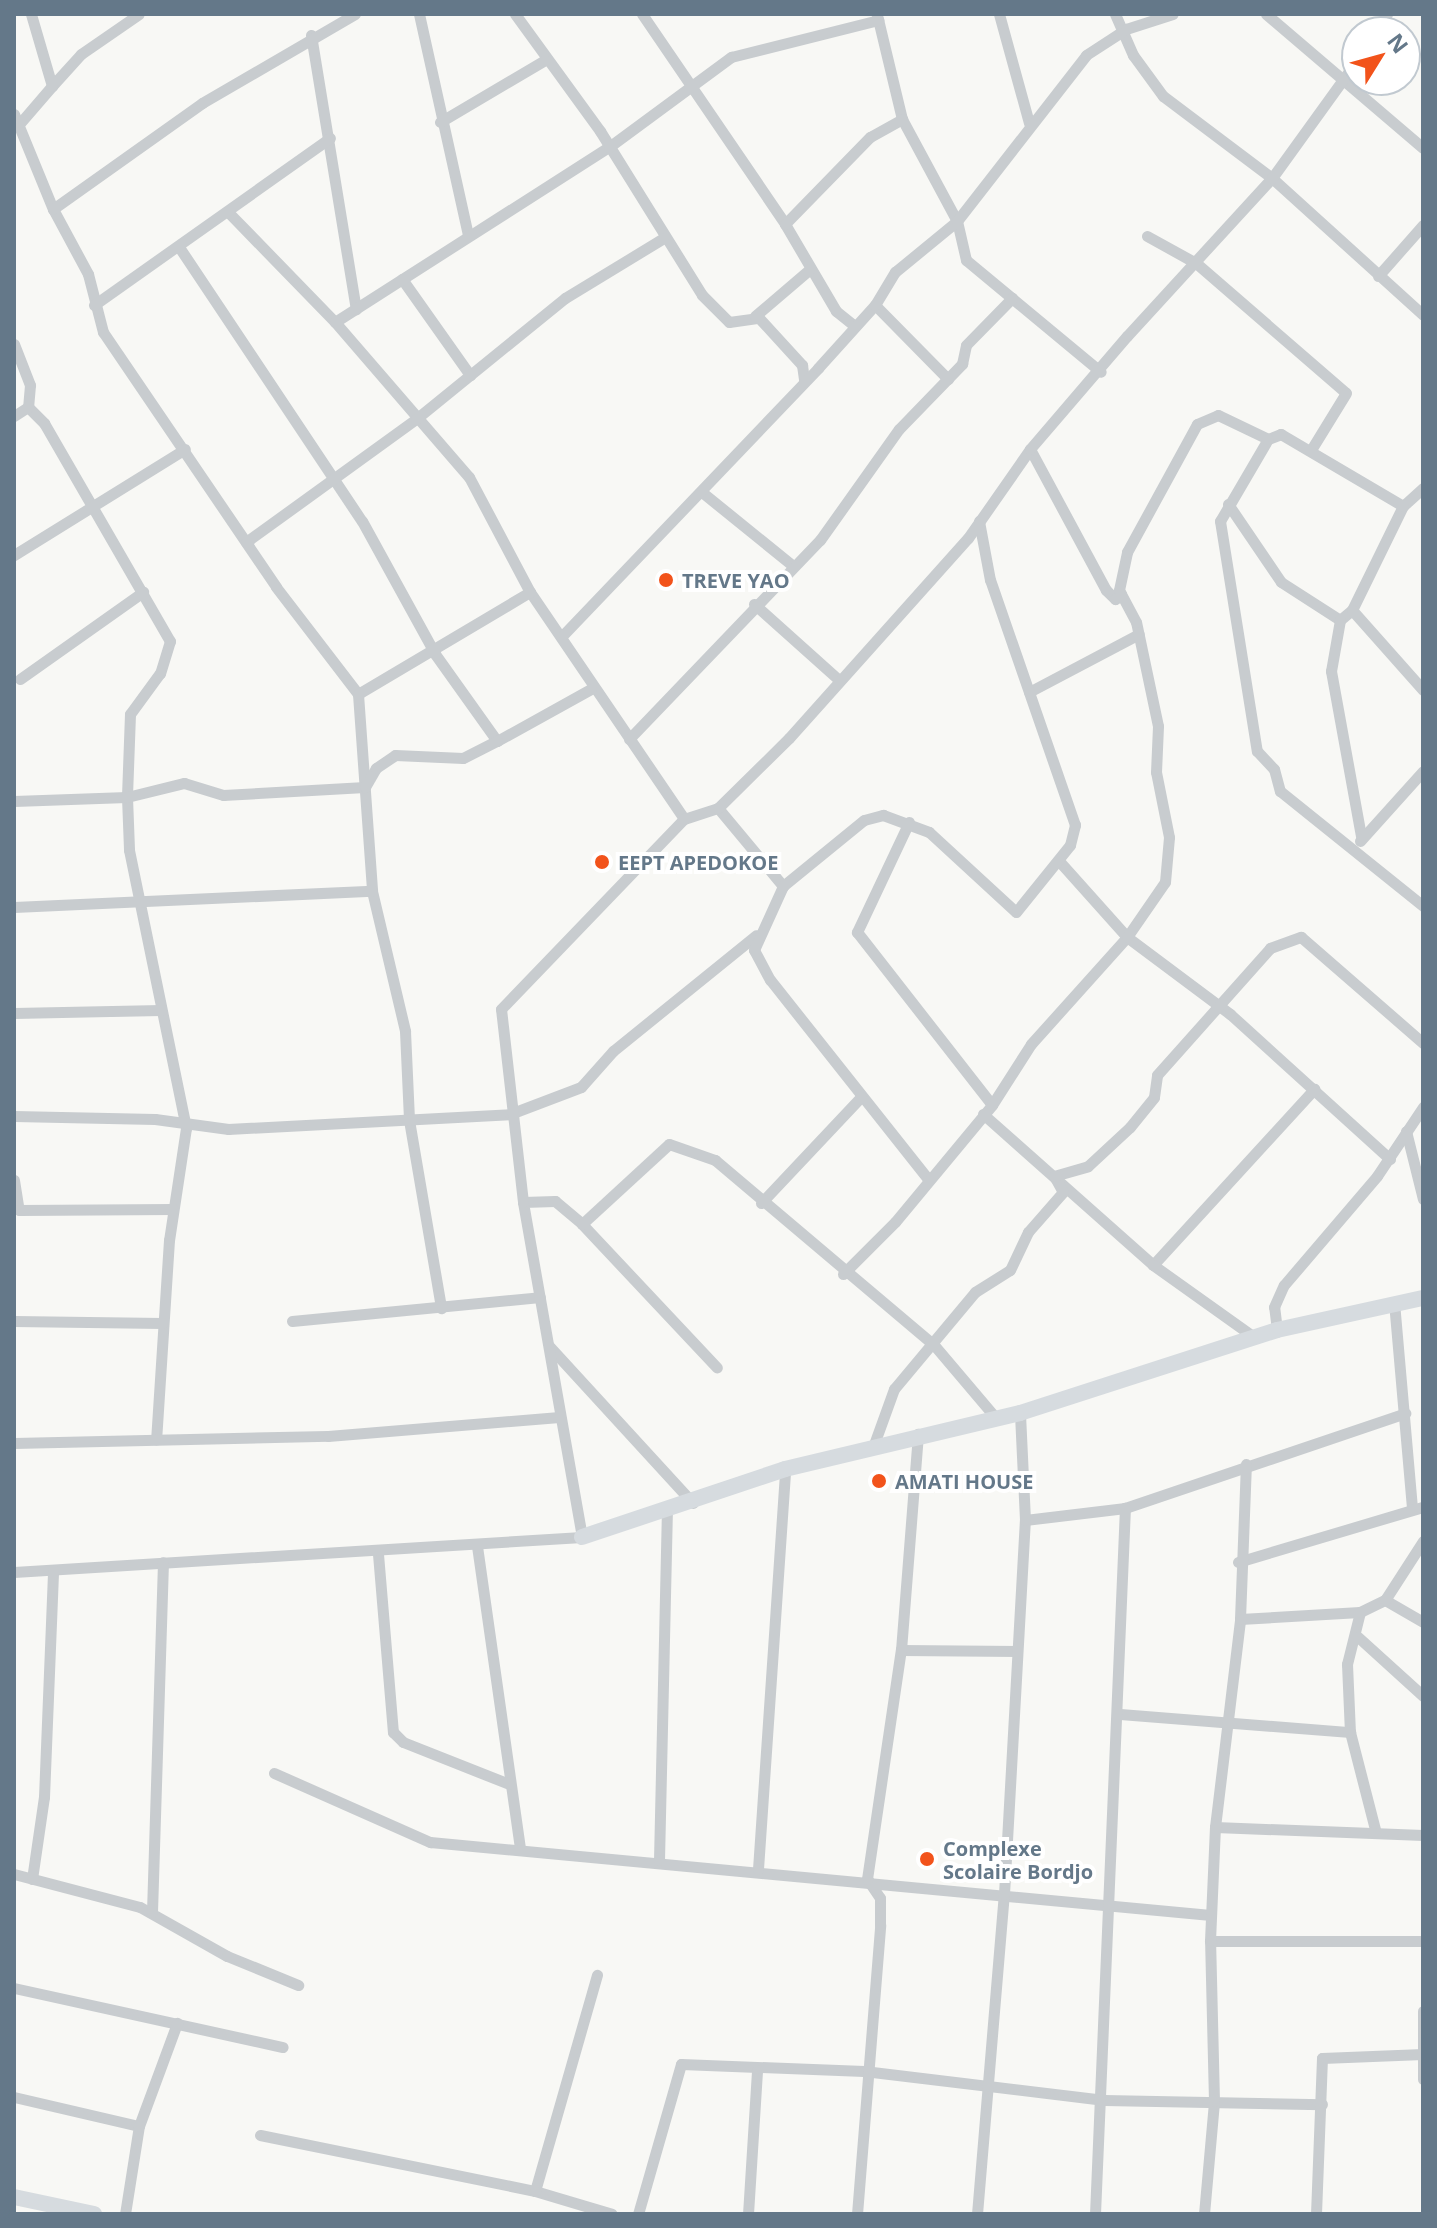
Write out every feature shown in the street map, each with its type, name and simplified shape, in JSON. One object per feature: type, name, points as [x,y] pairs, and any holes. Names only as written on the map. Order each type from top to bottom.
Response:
[{"type":"street","points":[[31,14],[52,86]]},
{"type":"street","points":[[139,14],[81,54],[18,118],[53,209],[88,274],[103,332],[246,542],[358,694],[372,891],[405,1031],[409,1120],[441,1308]]},
{"type":"street","points":[[53,209],[311,35],[355,14]]},
{"type":"street","points":[[419,14],[440,122],[468,235]]},
{"type":"street","points":[[515,14],[609,147],[662,239],[725,319],[755,316],[810,269]]},
{"type":"street","points":[[642,14],[785,224],[836,311],[853,325]]},
{"type":"street","points":[[999,14],[1029,123]]},
{"type":"street","points":[[1115,14],[1126,29],[1133,55],[1163,96],[1272,178],[1423,315]]},
{"type":"street","points":[[564,634],[703,493],[853,325],[875,305],[895,272],[957,221],[1029,123],[1086,55],[1126,29],[1173,14]]},
{"type":"street","points":[[1266,14],[1341,75]]},
{"type":"street","points":[[335,322],[609,147],[689,85],[731,57],[878,17],[902,119],[957,221],[966,260],[1101,372]]},
{"type":"street","points":[[311,35],[356,309]]},
{"type":"street","points":[[440,122],[545,60]]},
{"type":"street","points":[[582,1537],[523,1202],[510,1114],[501,1009],[684,819],[718,808],[839,680],[979,521],[1030,449],[1272,178],[1341,83]]},
{"type":"street","points":[[1365,96],[1423,148]]},
{"type":"street","points":[[785,224],[870,137],[902,119]]},
{"type":"street","points":[[94,305],[229,213],[330,138]]},
{"type":"street","points":[[229,213],[335,322],[469,477],[530,592],[564,634],[591,689],[684,819]]},
{"type":"street","points":[[1378,276],[1423,225]]},
{"type":"street","points":[[1147,236],[1196,263],[1346,393],[1311,450]]},
{"type":"street","points":[[246,542],[416,419],[565,298],[662,239]]},
{"type":"street","points":[[179,247],[330,480],[362,521],[435,654],[497,741]]},
{"type":"street","points":[[402,279],[470,375]]},
{"type":"street","points":[[629,739],[754,604],[820,540],[899,429],[962,364],[966,345],[1012,298]]},
{"type":"street","points":[[875,305],[948,379]]},
{"type":"street","points":[[755,316],[802,365],[804,380]]},
{"type":"street","points":[[14,344],[30,385],[28,407],[93,505],[170,641],[160,673],[130,714],[127,797],[138,902],[186,1128],[173,1209],[162,1323],[156,1440]]},
{"type":"street","points":[[14,416],[28,407]]},
{"type":"street","points":[[1030,449],[1106,590],[1120,599],[1127,552],[1197,424],[1218,415],[1268,439]]},
{"type":"street","points":[[1403,506],[1281,434],[1268,439],[1220,521],[1257,751],[1274,769],[1280,791],[1423,906]]},
{"type":"street","points":[[14,555],[185,449]]},
{"type":"street","points":[[1359,852],[1361,836],[1331,671],[1340,620],[1352,610],[1403,506],[1423,488]]},
{"type":"street","points":[[703,493],[793,566]]},
{"type":"street","points":[[1228,504],[1281,582],[1340,620]]},
{"type":"street","points":[[928,1179],[764,972],[754,950],[756,935],[783,886],[864,820],[883,815],[909,822],[929,832],[1016,912],[1059,861],[1075,825],[982,551],[979,521]]},
{"type":"street","points":[[843,1274],[988,1109],[1036,1037],[1127,937],[1165,882],[1169,837],[1156,772],[1158,726],[1139,634],[1119,590]]},
{"type":"street","points":[[20,679],[143,592]]},
{"type":"street","points":[[358,694],[435,654],[530,592]]},
{"type":"street","points":[[754,604],[839,680]]},
{"type":"street","points":[[1352,610],[1423,690]]},
{"type":"street","points":[[1029,692],[1139,634]]},
{"type":"street","points":[[365,787],[376,768],[395,755],[463,758],[591,689]]},
{"type":"street","points":[[1361,836],[1422,773]]},
{"type":"street","points":[[14,801],[127,797],[184,783],[223,795],[365,787]]},
{"type":"street","points":[[718,808],[783,886]]},
{"type":"street","points":[[909,822],[857,932],[988,1109],[1054,1176],[1153,1265],[1254,1337]]},
{"type":"street","points":[[1059,861],[1127,937],[1217,1003],[1390,1159]]},
{"type":"street","points":[[14,907],[372,891]]},
{"type":"street","points":[[14,1116],[155,1119],[186,1128],[510,1114],[581,1087],[613,1051],[756,935]]},
{"type":"street","points":[[1054,1176],[1088,1166],[1130,1127],[1154,1097],[1157,1075],[1217,1003],[1255,960],[1296,936],[1423,1043]]},
{"type":"street","points":[[14,1013],[161,1010]]},
{"type":"street","points":[[1153,1265],[1314,1089]]},
{"type":"street","points":[[761,1203],[861,1097]]},
{"type":"street","points":[[1277,1330],[1274,1307],[1284,1285],[1390,1159],[1423,1107]]},
{"type":"street","points":[[1406,1131],[1423,1199]]},
{"type":"street","points":[[582,1224],[669,1144],[715,1160],[843,1274],[934,1345],[996,1418]]},
{"type":"street","points":[[873,1447],[894,1389],[934,1345],[975,1292],[1010,1270],[1028,1232],[1063,1192],[1054,1176]]},
{"type":"street","points":[[14,1180],[16,1210],[173,1209]]},
{"type":"street","points":[[523,1202],[555,1201],[582,1224],[717,1368]]},
{"type":"street","points":[[292,1321],[540,1297]]},
{"type":"street","points":[[14,1572],[163,1562],[378,1554],[582,1537],[667,1512],[785,1469],[918,1433],[1020,1413],[1277,1330],[1423,1298]]},
{"type":"street","points":[[1238,1562],[1418,1506],[1394,1302]]},
{"type":"street","points":[[14,1321],[162,1323]]},
{"type":"street","points":[[548,1345],[693,1503]]},
{"type":"street","points":[[977,2214],[1004,1894],[1025,1520],[1020,1413]]},
{"type":"street","points":[[1025,1520],[1125,1508],[1246,1464],[1405,1413]]},
{"type":"street","points":[[14,1443],[343,1435],[559,1417]]},
{"type":"street","points":[[857,2214],[864,2071],[880,1925],[880,1898],[867,1879],[901,1650],[918,1433]]},
{"type":"street","points":[[1204,2214],[1214,2101],[1210,1941],[1215,1827],[1240,1619],[1238,1562],[1246,1464]]},
{"type":"street","points":[[758,1869],[785,1469]]},
{"type":"street","points":[[1095,2214],[1104,2100],[1108,1908],[1120,1714],[1125,1508]]},
{"type":"street","points":[[659,1860],[667,1512]]},
{"type":"street","points":[[1240,1619],[1360,1612],[1385,1600],[1423,1541]]},
{"type":"street","points":[[477,1546],[496,1647],[509,1784],[520,1850]]},
{"type":"street","points":[[378,1554],[393,1732],[403,1742],[509,1784]]},
{"type":"street","points":[[152,1912],[163,1562]]},
{"type":"street","points":[[32,1879],[45,1789],[53,1570]]},
{"type":"street","points":[[1385,1600],[1423,1622]]},
{"type":"street","points":[[1360,1612],[1358,1637],[1347,1664],[1350,1732],[1376,1833]]},
{"type":"street","points":[[1358,1637],[1423,1696]]},
{"type":"street","points":[[901,1650],[1017,1651]]},
{"type":"street","points":[[1120,1714],[1226,1719],[1350,1732]]},
{"type":"street","points":[[274,1773],[418,1840],[867,1879],[1108,1908],[1211,1915]]},
{"type":"street","points":[[1215,1827],[1423,1835]]},
{"type":"street","points":[[14,1874],[152,1912],[227,1956],[298,1985]]},
{"type":"street","points":[[1210,1941],[1423,1941]]},
{"type":"street","points":[[535,2191],[597,1975]]},
{"type":"street","points":[[14,1988],[283,2047]]},
{"type":"street","points":[[1423,2011],[1423,2079]]},
{"type":"street","points":[[125,2214],[139,2126],[177,2023]]},
{"type":"street","points":[[1316,2214],[1322,2058],[1421,2054]]},
{"type":"street","points":[[638,2214],[681,2064],[757,2070],[864,2071],[1104,2100],[1322,2104]]},
{"type":"street","points":[[748,2214],[757,2070]]},
{"type":"street","points":[[14,2097],[139,2126]]},
{"type":"street","points":[[260,2135],[535,2191],[612,2214]]},
{"type":"street","points":[[14,2197],[94,2214]]},
{"type":"place","name":"TREVE YAO","points":[[666,580]]},
{"type":"place","name":"EEPT APEDOKOE","points":[[602,862]]},
{"type":"place","name":"AMATI HOUSE","points":[[879,1481]]},
{"type":"place","name":"Complexe Scolaire Bordjo","points":[[927,1859]]}]
